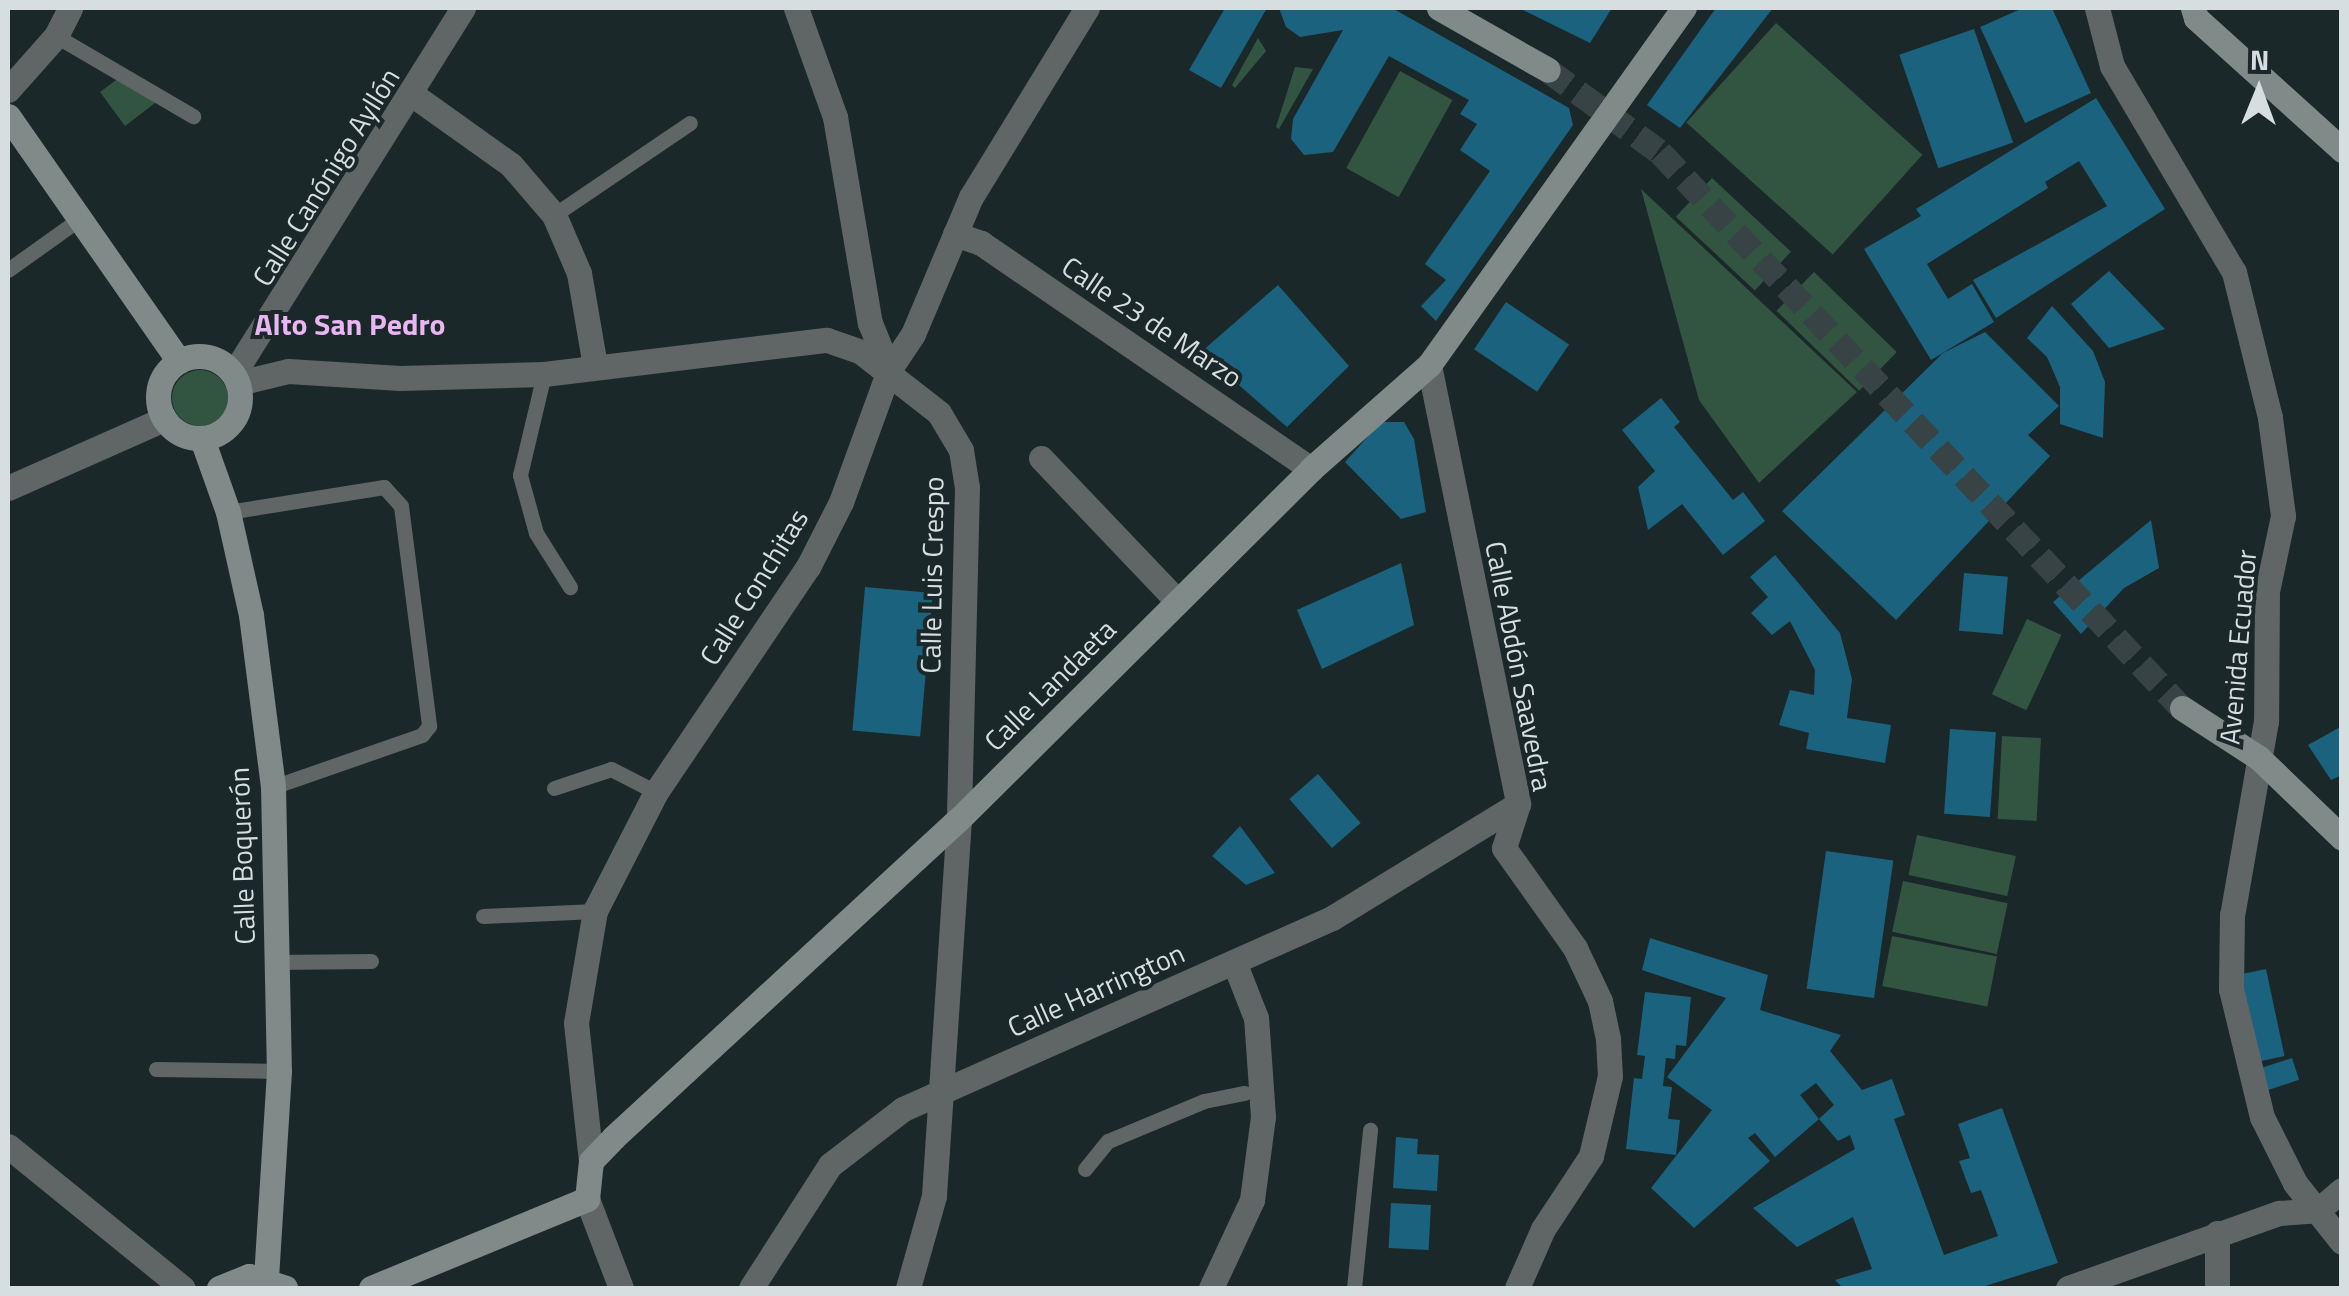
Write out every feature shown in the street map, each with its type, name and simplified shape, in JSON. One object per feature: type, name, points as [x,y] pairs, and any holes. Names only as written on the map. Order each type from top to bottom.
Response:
[{"type":"main road","points":[[1439,8],[1548,70]]},
{"type":"main road","name":"Calle Landaeta","points":[[591,1161],[958,818],[1311,470],[1428,365],[1684,8]]},
{"type":"main road","points":[[2170,8],[2194,13],[2342,150]]},
{"type":"main road","points":[[8,116],[179,361]]},
{"type":"main road","points":[[210,356],[236,378],[237,415],[223,432],[202,438],[180,434],[164,419],[159,387],[179,361],[210,356]]},
{"type":"main road","name":"Calle Boquerón","points":[[202,438],[228,512],[251,615],[273,787],[279,1071],[275,1284]]},
{"type":"main road","points":[[2182,708],[2259,758],[2342,838]]},
{"type":"main road","points":[[370,1288],[587,1199],[591,1161]]},
{"type":"main road","points":[[219,1288],[249,1276],[275,1284]]},
{"type":"street","points":[[8,90],[56,36],[70,8]]},
{"type":"street","name":"Calle Canónigo Ayllón","points":[[236,378],[464,8]]},
{"type":"street","points":[[796,8],[835,117],[870,323],[889,370]]},
{"type":"street","name":"Calle Conchitas","points":[[591,1161],[576,1023],[594,911],[656,792],[808,567],[842,502],[889,370],[912,334],[955,234],[1087,8]]},
{"type":"street","name":"Avenida Ecuador","points":[[2098,8],[2112,66],[2234,272],[2270,418],[2283,516],[2268,591],[2266,721],[2232,914],[2231,989],[2262,1117],[2295,1183],[2342,1242]]},
{"type":"street","points":[[412,95],[511,165],[554,215],[579,273],[595,366]]},
{"type":"street","name":"Calle 23 de Marzo","points":[[955,234],[981,243],[1311,470]]},
{"type":"street","name":"Calle Luis Crespo","points":[[236,378],[288,371],[400,378],[544,374],[827,340],[889,370],[939,412],[961,450],[968,487],[958,818],[934,1196],[908,1288]]},
{"type":"street","name":"Calle Abdón Saavedra","points":[[1428,365],[1518,804],[1504,848],[1565,931],[1600,1000],[1610,1076],[1591,1156],[1542,1229],[1517,1288]]},
{"type":"street","points":[[8,488],[164,419]]},
{"type":"street","points":[[1041,458],[1176,601]]},
{"type":"street","name":"Calle Harrington","points":[[751,1288],[830,1165],[868,1131],[938,1093],[1332,918],[1518,804]]},
{"type":"street","points":[[1211,1288],[1252,1200],[1264,1116],[1256,1018],[1234,962]]},
{"type":"street","points":[[8,1146],[183,1288]]},
{"type":"street","points":[[2068,1288],[2217,1232],[2279,1213],[2318,1210],[2342,1190]]},
{"type":"street","points":[[587,1199],[621,1288]]},
{"type":"street","points":[[2217,1232],[2217,1288]]},
{"type":"lane","points":[[56,36],[193,116]]},
{"type":"lane","points":[[554,215],[690,124]]},
{"type":"lane","points":[[8,270],[82,217]]},
{"type":"lane","points":[[544,374],[520,474],[536,533],[570,587]]},
{"type":"lane","points":[[228,512],[384,487],[401,506],[429,726],[273,787]]},
{"type":"lane","points":[[554,788],[611,769],[656,792]]},
{"type":"lane","points":[[483,916],[594,911]]},
{"type":"lane","points":[[275,962],[371,960]]},
{"type":"lane","points":[[156,1070],[279,1071]]},
{"type":"lane","points":[[1085,1169],[1108,1141],[1204,1101],[1244,1093]]},
{"type":"lane","points":[[1354,1288],[1370,1130]]},
{"type":"green space","points":[[1776,23],[1922,155],[1833,254],[1686,123]]},
{"type":"green space","points":[[1258,38],[1266,51],[1235,88],[1232,85]]},
{"type":"green space","points":[[1295,67],[1313,69],[1279,129],[1276,127]]},
{"type":"green space","points":[[1400,71],[1452,100],[1399,197],[1346,168]]},
{"type":"green space","points":[[119,78],[159,100],[125,126],[100,92]]},
{"type":"green space","points":[[1712,178],[1791,252],[1755,290],[1676,217]]},
{"type":"green space","points":[[1641,189],[1857,392],[1759,483],[1699,400]]},
{"type":"green space","points":[[1814,272],[1897,352],[1859,391],[1776,311]]},
{"type":"green space","points":[[200,370],[219,379],[228,398],[219,417],[200,426],[181,417],[172,398],[181,379]]},
{"type":"green space","points":[[2027,619],[2061,635],[2026,710],[1992,694]]},
{"type":"green space","points":[[2002,736],[2041,738],[2037,821],[1998,819]]},
{"type":"green space","points":[[1917,835],[2016,856],[2007,896],[1908,875]]},
{"type":"green space","points":[[1903,881],[2008,903],[1997,954],[1892,932]]},
{"type":"green space","points":[[1892,936],[1997,956],[1987,1006],[1882,986]]},
{"type":"building","points":[[1225,8],[1267,8],[1221,88],[1189,70]]},
{"type":"building","points":[[1279,8],[1392,8],[1569,108],[1573,125],[1436,321],[1421,306],[1446,280],[1425,264],[1490,171],[1460,150],[1477,124],[1460,114],[1469,100],[1389,56],[1333,152],[1304,155],[1291,139],[1293,119],[1343,30],[1300,37],[1286,27]]},
{"type":"building","points":[[1519,8],[1612,8],[1590,43]]},
{"type":"building","points":[[1716,8],[1773,8],[1680,128],[1647,105]]},
{"type":"building","points":[[2023,8],[2052,8],[2091,93],[2025,123],[1980,27]]},
{"type":"building","points":[[1974,29],[2013,142],[1938,168],[1899,55]]},
{"type":"building","points":[[2096,98],[2165,209],[1996,318],[1973,280],[2107,206],[2079,161],[2045,182],[2048,188],[1927,264],[1948,299],[1972,284],[1994,322],[1931,360],[1864,249],[1921,216],[1916,209]]},
{"type":"building","points":[[2109,271],[2165,329],[2109,348],[2071,304]]},
{"type":"building","points":[[1278,285],[1349,366],[1287,427],[1201,352]]},
{"type":"building","points":[[1506,302],[1569,344],[1537,392],[1474,349]]},
{"type":"building","points":[[2052,306],[2093,351],[2105,382],[2103,438],[2060,424],[2060,387],[2047,357],[2027,338]]},
{"type":"building","points":[[1985,332],[2059,406],[2028,435],[2050,456],[1896,620],[1782,511],[1943,353]]},
{"type":"building","points":[[1661,398],[1680,422],[1674,427],[1733,500],[1743,492],[1765,521],[1723,555],[1682,504],[1648,530],[1638,487],[1655,471],[1622,430]]},
{"type":"building","points":[[1381,422],[1404,422],[1414,439],[1426,512],[1401,519],[1345,462]]},
{"type":"building","points":[[2151,520],[2159,568],[2124,588],[2081,634],[2053,602]]},
{"type":"building","points":[[1775,555],[1840,633],[1852,679],[1847,718],[1891,725],[1885,763],[1806,749],[1809,733],[1779,725],[1790,690],[1814,695],[1815,670],[1790,621],[1772,635],[1751,613],[1768,597],[1750,577]]},
{"type":"building","points":[[1401,563],[1414,625],[1322,669],[1297,610]]},
{"type":"building","points":[[1964,573],[2008,577],[2003,635],[1959,631]]},
{"type":"building","points":[[865,587],[933,593],[920,736],[852,730]]},
{"type":"building","points":[[2342,726],[2342,775],[2331,780],[2308,745]]},
{"type":"building","points":[[1950,729],[1996,732],[1990,817],[1944,814]]},
{"type":"building","points":[[1318,774],[1361,823],[1332,848],[1289,799]]},
{"type":"building","points":[[1240,826],[1275,873],[1246,885],[1212,856]]},
{"type":"building","points":[[1826,851],[1893,860],[1874,998],[1807,989]]},
{"type":"building","points":[[1650,938],[1768,975],[1760,1010],[1841,1035],[1830,1051],[1862,1090],[1892,1079],[1905,1115],[1894,1119],[1944,1255],[1998,1236],[1981,1190],[1971,1193],[1959,1161],[1970,1158],[1958,1124],[2002,1108],[2058,1263],[1979,1288],[1843,1288],[1835,1280],[1872,1269],[1853,1217],[1797,1247],[1753,1208],[1855,1149],[1850,1135],[1838,1141],[1819,1119],[1775,1157],[1755,1133],[1748,1138],[1770,1161],[1694,1228],[1651,1188],[1712,1110],[1667,1077],[1726,998],[1642,970]],"holes":[[[1816,1083],[1834,1105],[1819,1119],[1800,1095]]]},
{"type":"building","points":[[2266,969],[2285,1056],[2257,1062],[2239,975]]},
{"type":"building","points":[[1645,992],[1691,997],[1686,1046],[1676,1045],[1675,1059],[1666,1058],[1663,1086],[1672,1087],[1668,1119],[1680,1120],[1676,1155],[1626,1149],[1634,1078],[1642,1079],[1645,1056],[1637,1055]]},
{"type":"building","points":[[2292,1058],[2299,1080],[2266,1091],[2259,1069]]},
{"type":"building","points":[[1396,1137],[1418,1139],[1417,1154],[1439,1155],[1437,1191],[1393,1188]]},
{"type":"building","points":[[1391,1203],[1431,1205],[1429,1250],[1389,1248]]},
{"type":"tunnel","points":[[1548,70],[1660,152],[2182,708]]},
{"type":"district","name":"Alto San Pedro","points":[[350,324]]}]
